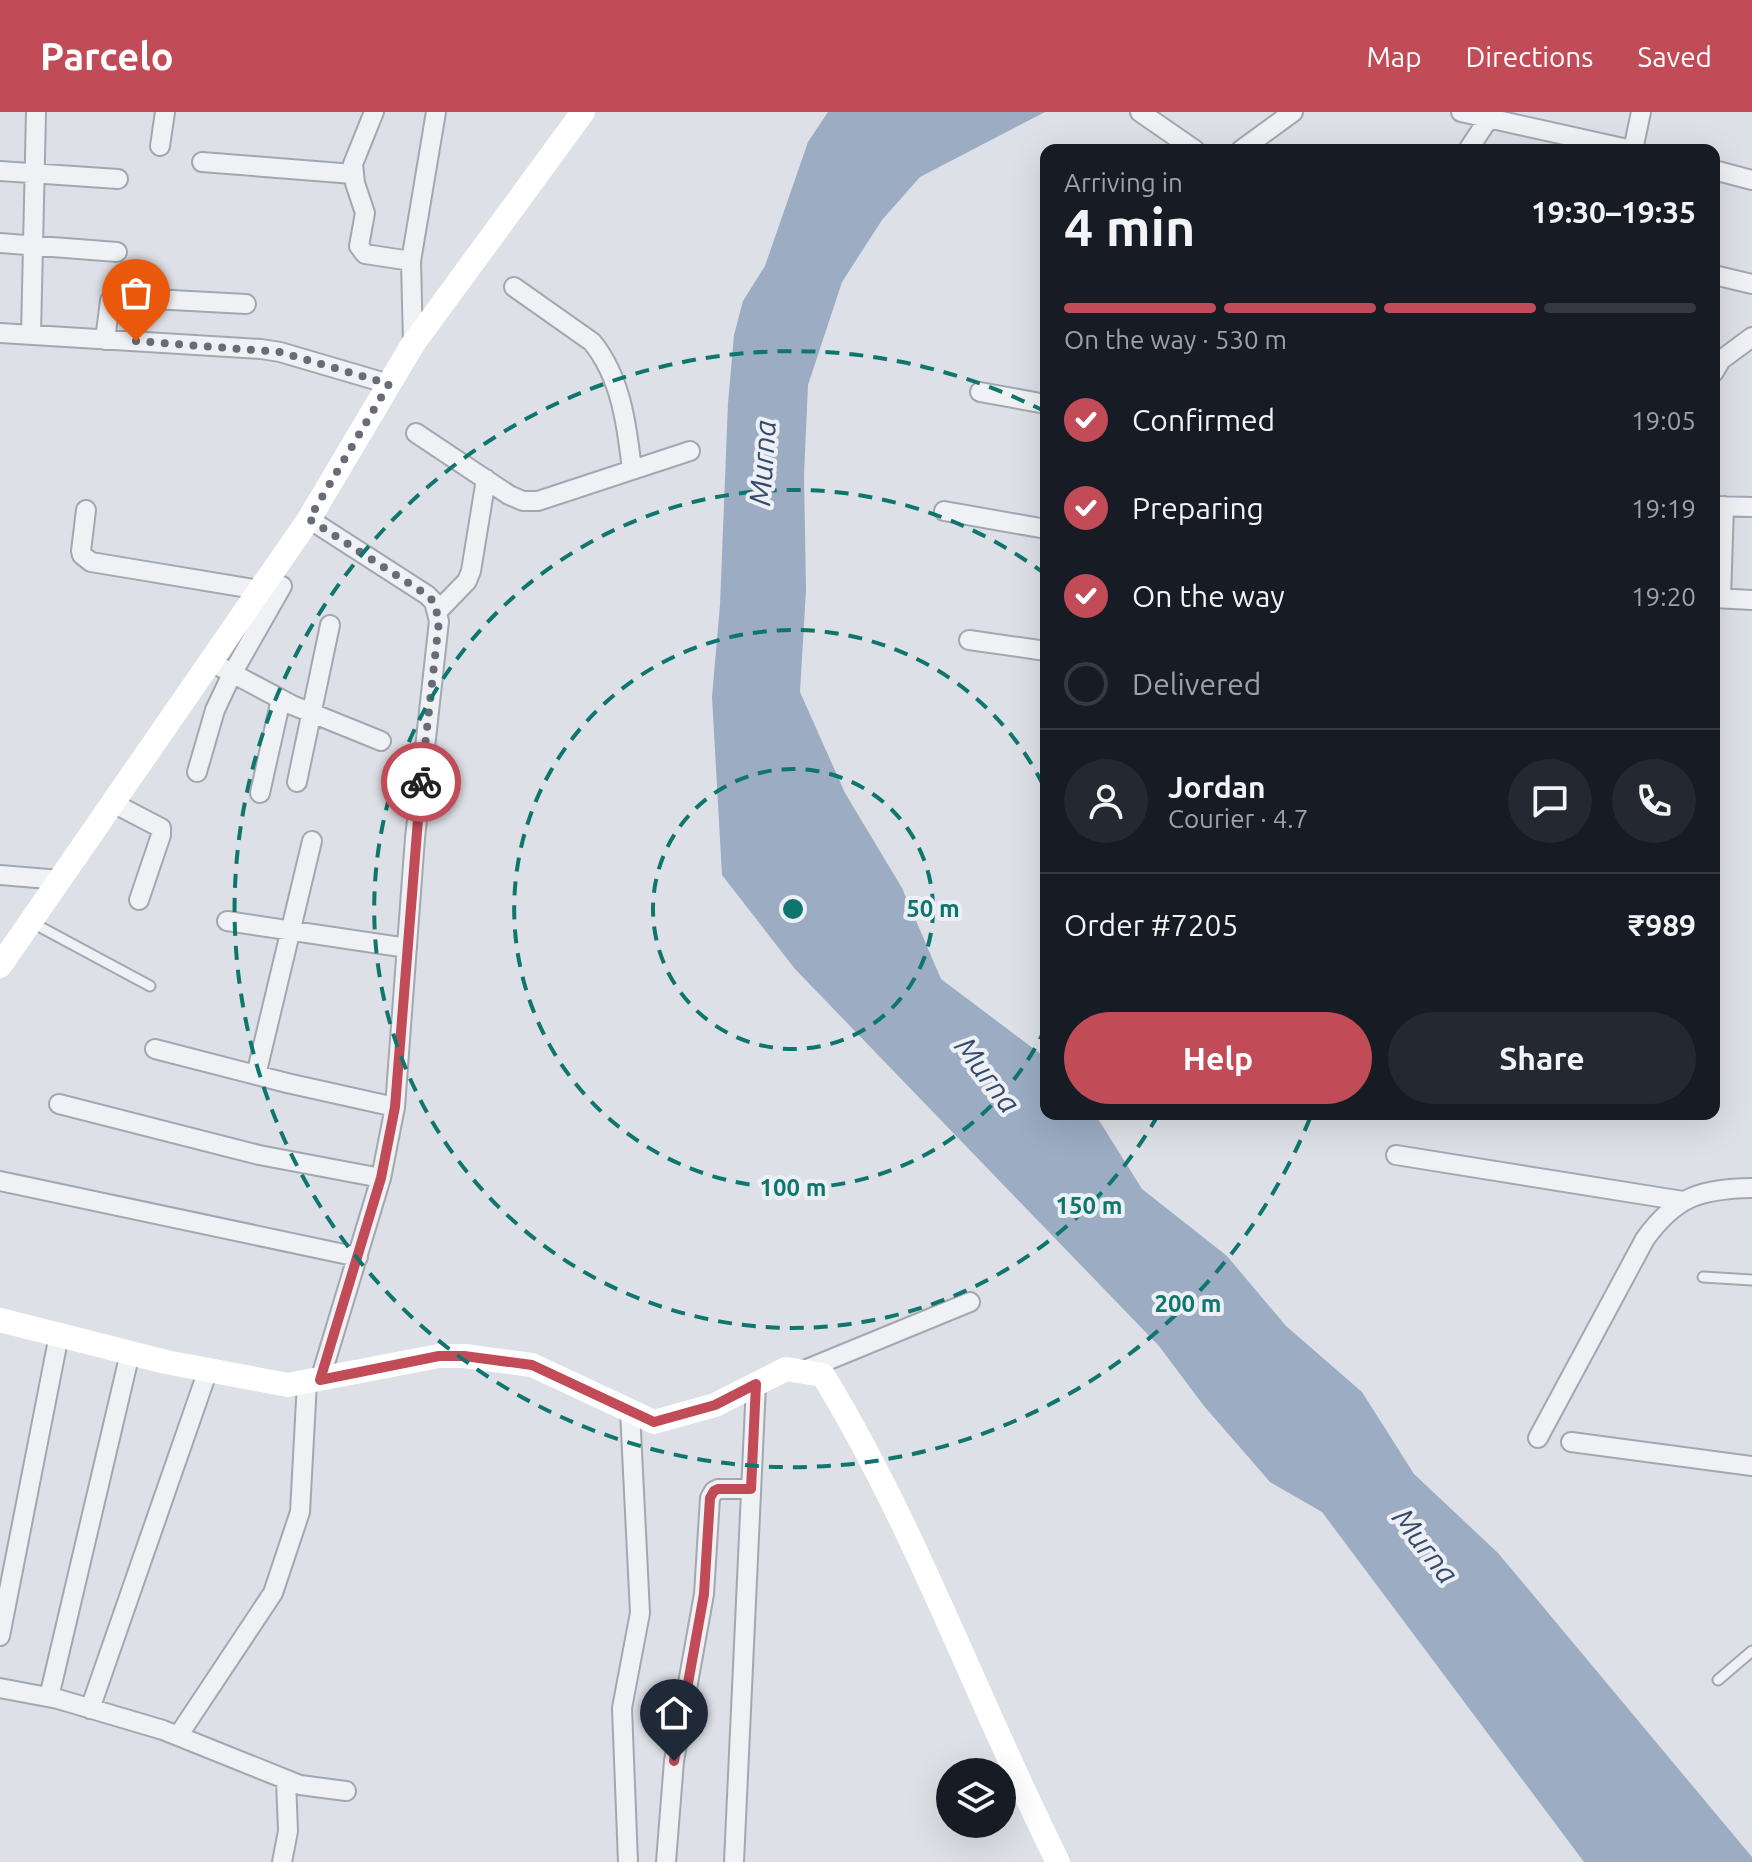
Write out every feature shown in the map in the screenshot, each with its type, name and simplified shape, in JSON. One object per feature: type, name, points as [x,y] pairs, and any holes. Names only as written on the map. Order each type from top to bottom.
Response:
[{"type":"street","points":[[31,335],[36,112]]},
{"type":"street","points":[[160,146],[165,112]]},
{"type":"street","points":[[374,112],[353,164],[365,213],[359,246],[365,254],[411,261]]},
{"type":"street","points":[[413,344],[411,261],[436,112]]},
{"type":"street","points":[[197,772],[215,710],[271,588],[309,519],[413,344],[583,112]]},
{"type":"street","points":[[1140,112],[1186,144]]},
{"type":"street","points":[[1249,144],[1293,112]]},
{"type":"street","points":[[1461,112],[1490,115],[1608,144]]},
{"type":"street","points":[[1633,144],[1641,112]]},
{"type":"street","points":[[1472,144],[1490,115]]},
{"type":"street","points":[[202,162],[353,174]]},
{"type":"street","points":[[0,171],[118,179]]},
{"type":"street","points":[[1720,172],[1752,180]]},
{"type":"street","points":[[0,243],[117,252]]},
{"type":"street","points":[[1720,276],[1752,284]]},
{"type":"street","points":[[514,287],[592,342],[601,353],[624,415],[632,470]]},
{"type":"street","points":[[105,340],[110,301],[116,297],[246,304]]},
{"type":"street","points":[[0,333],[270,350],[389,384]]},
{"type":"street","points":[[1720,362],[1752,337]]},
{"type":"street","points":[[980,392],[1040,403]]},
{"type":"street","points":[[416,433],[523,501],[538,501],[690,451]]},
{"type":"street","points":[[438,611],[467,581],[471,571],[486,479]]},
{"type":"street","points":[[1720,506],[1752,507]]},
{"type":"street","points":[[86,510],[81,551],[91,562],[271,588]]},
{"type":"street","points":[[944,511],[1040,528]]},
{"type":"street","points":[[178,1736],[273,1593],[300,1512],[313,1381],[358,1257],[381,1178],[395,1107],[415,838],[438,611],[427,595],[309,519]]},
{"type":"street","points":[[0,966],[211,662],[271,588]]},
{"type":"street","points":[[1720,598],[1752,600]]},
{"type":"street","points":[[297,782],[330,625]]},
{"type":"street","points":[[969,640],[1040,650]]},
{"type":"street","points":[[211,662],[311,713],[381,741]]},
{"type":"street","points":[[260,793],[281,699]]},
{"type":"street","points":[[113,803],[161,828],[139,900]]},
{"type":"street","points":[[256,1075],[312,841]]},
{"type":"street","points":[[0,875],[60,880]]},
{"type":"street","points":[[227,921],[407,948]]},
{"type":"street","points":[[155,1049],[395,1107]]},
{"type":"street","points":[[59,1104],[259,1155],[381,1178]]},
{"type":"street","points":[[1396,1155],[1683,1201]]},
{"type":"street","points":[[0,1181],[358,1257]]},
{"type":"street","points":[[1538,1438],[1655,1225],[1683,1201],[1715,1189],[1752,1188]]},
{"type":"street","points":[[801,1371],[970,1302]]},
{"type":"street","points":[[0,1320],[130,1353],[288,1385],[439,1356],[464,1356],[532,1365],[654,1422],[715,1405],[786,1369],[823,1375],[858,1433],[905,1526],[1058,1862]]},
{"type":"street","points":[[0,1636],[59,1335]]},
{"type":"street","points":[[49,1697],[130,1353]]},
{"type":"street","points":[[90,1709],[208,1370]]},
{"type":"street","points":[[734,1862],[756,1384]]},
{"type":"street","points":[[628,1862],[622,1708],[640,1613],[630,1411]]},
{"type":"street","points":[[1571,1442],[1752,1466]]},
{"type":"street","points":[[666,1862],[674,1761],[704,1594],[710,1498],[718,1489],[751,1489]]},
{"type":"street","points":[[0,1688],[49,1697],[178,1736],[307,1787],[346,1791]]},
{"type":"street","points":[[282,1862],[288,1831],[286,1780]]},
{"type":"lane","points":[[31,922],[150,986]]},
{"type":"lane","points":[[1703,1277],[1752,1280]]},
{"type":"lane","points":[[1718,1680],[1752,1651]]},
{"type":"water","name":"Murna","points":[[828,112],[1045,112],[920,177],[882,220],[842,282],[808,385],[804,475],[806,590],[800,692],[845,793],[902,888],[941,979],[1040,1053],[1040,1120],[1099,1120],[1142,1189],[1227,1256],[1286,1326],[1362,1392],[1414,1474],[1498,1553],[1752,1857],[1752,1862],[1584,1862],[1322,1512],[1270,1482],[1204,1406],[1159,1346],[795,969],[722,875],[712,697],[720,605],[728,403],[734,335],[743,301],[765,266],[808,142]]},
{"type":"way so far","points":[[136,341],[280,352],[389,384],[309,519],[427,595],[438,611],[421,782]]},
{"type":"route","points":[[421,782],[395,1107],[381,1178],[320,1380],[439,1356],[464,1356],[532,1365],[654,1422],[715,1405],[756,1384],[751,1489],[718,1489],[710,1498],[704,1594],[674,1761]]}]
